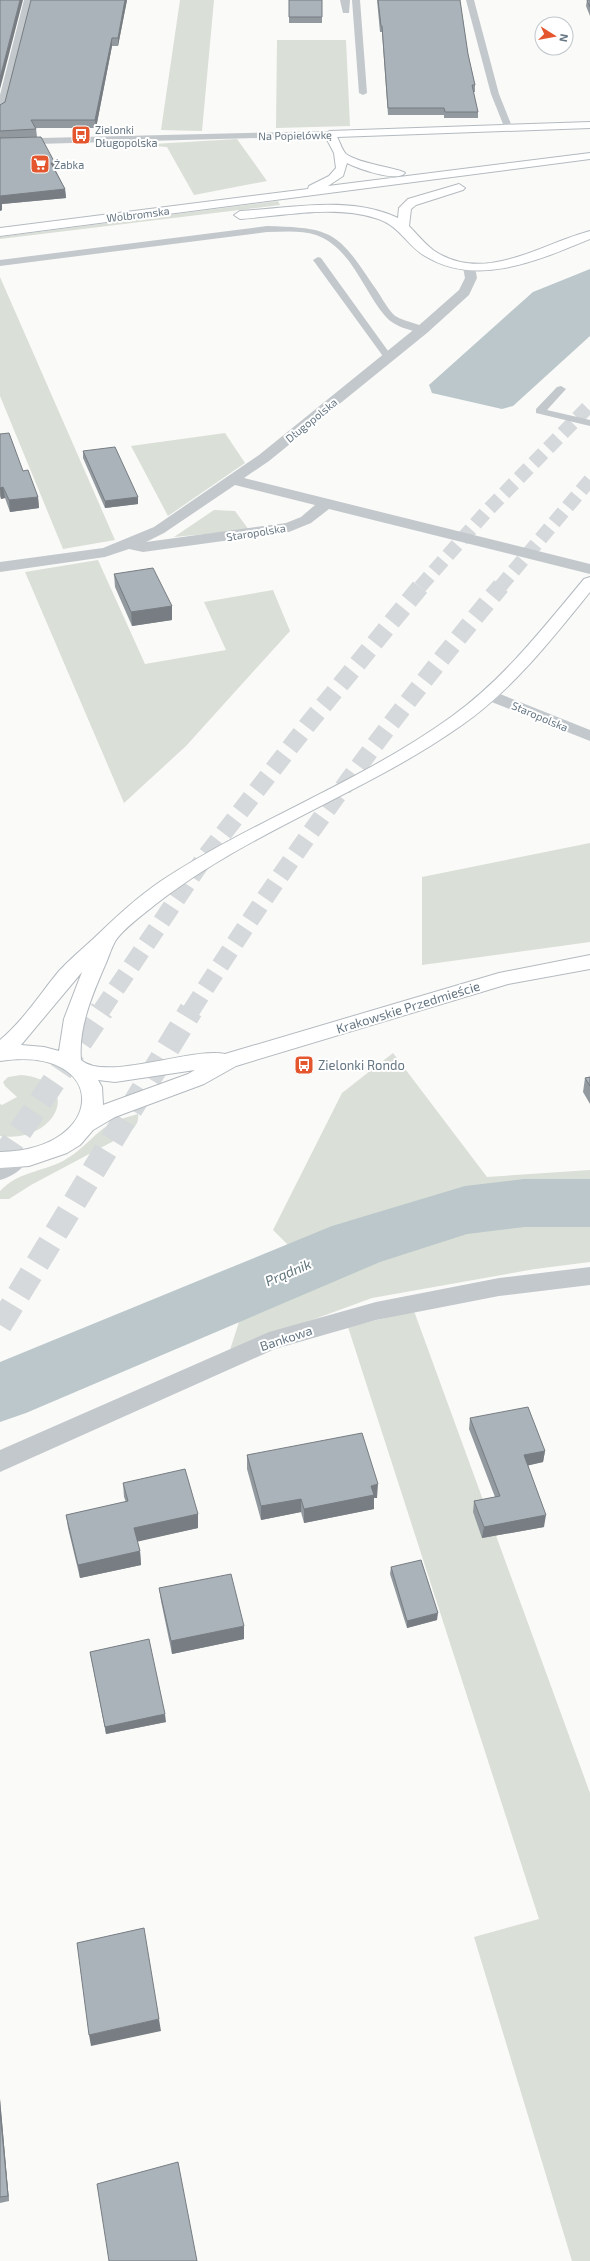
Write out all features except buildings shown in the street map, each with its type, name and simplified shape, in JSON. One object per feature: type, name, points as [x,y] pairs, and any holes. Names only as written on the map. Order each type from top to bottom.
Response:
[{"type":"main road","name":"Na Popielówkę","points":[[330,134],[590,125]]},
{"type":"main road","points":[[276,197],[324,184],[336,177],[342,169],[342,156],[330,134]]},
{"type":"main road","points":[[342,156],[360,167],[382,172],[483,171]]},
{"type":"main road","points":[[276,197],[590,156]]},
{"type":"main road","points":[[404,195],[473,186]]},
{"type":"main road","points":[[403,226],[405,208],[412,202],[459,188]]},
{"type":"main road","name":"Wolbromska","points":[[0,232],[276,197]]},
{"type":"main road","points":[[226,217],[365,200]]},
{"type":"main road","points":[[240,215],[332,209],[352,210],[379,215],[403,226],[419,246],[432,255],[448,262],[469,267],[490,266],[512,262],[537,255],[590,235]]},
{"type":"main road","points":[[0,1052],[18,1036],[68,974],[135,911],[167,886],[236,844],[405,755],[458,721],[490,695],[521,665],[590,582]]},
{"type":"main road","points":[[6,1164],[38,1156],[57,1149],[73,1138],[85,1125],[93,1103],[88,1081],[76,1068],[69,1048],[73,1024],[107,938]]},
{"type":"main road","name":"Krakowskie Przedmieście","points":[[85,1125],[108,1112],[196,1079],[228,1061],[506,978],[590,962]]},
{"type":"main road","name":"Krakowskie Przedmieście","points":[[0,1052],[34,1052],[60,1058],[76,1068],[115,1075],[190,1063],[228,1061]]},
{"type":"street","points":[[345,0],[346,10]]},
{"type":"street","name":"Na Popielówkę","points":[[0,142],[330,134]]},
{"type":"street","name":"Długopolska","points":[[0,567],[105,552],[129,544],[159,530],[264,458],[422,330],[464,292],[471,278],[469,267]]},
{"type":"street","points":[[232,480],[590,568]]},
{"type":"street","name":"Staropolska","points":[[129,544],[143,547],[285,528],[306,520],[327,504]]},
{"type":"street","name":"Staropolska","points":[[490,695],[590,736]]},
{"type":"street","name":"Bankowa","points":[[0,1461],[269,1341],[376,1311],[499,1287],[590,1276]]},
{"type":"lane","points":[[0,110],[28,0]]},
{"type":"lane","points":[[356,0],[363,92]]},
{"type":"lane","points":[[470,0],[495,94],[509,129]]},
{"type":"lane","points":[[0,263],[267,229],[304,230],[323,234],[335,241],[352,260],[390,316],[402,324],[422,330]]},
{"type":"lane","points":[[318,260],[388,357]]},
{"type":"lane","points":[[561,389],[540,411],[590,423]]},
{"type":"shaded area","points":[[180,0],[214,0],[202,131],[161,130]]},
{"type":"shaded area","points":[[277,40],[346,40],[350,126],[276,128]]},
{"type":"shaded area","points":[[237,139],[267,181],[194,195],[167,147],[154,146],[153,144]]},
{"type":"shaded area","points":[[278,201],[280,205],[0,239],[0,237]]},
{"type":"shaded area","points":[[590,269],[590,336],[513,406],[502,409],[432,393],[429,385],[533,292]]},
{"type":"shaded area","points":[[0,277],[115,540],[63,549],[0,396]]},
{"type":"shaded area","points":[[225,433],[245,463],[168,516],[131,446]]},
{"type":"shaded area","points":[[214,510],[235,511],[249,530],[174,537]]},
{"type":"shaded area","points":[[98,560],[145,664],[226,650],[204,602],[273,590],[290,631],[186,746],[124,803],[25,572]]},
{"type":"shaded area","points":[[590,843],[590,942],[422,965],[422,877]]},
{"type":"shaded area","points":[[393,1053],[487,1177],[590,1170],[590,1186],[514,1187],[455,1196],[292,1249],[273,1230],[342,1093]]},
{"type":"shaded area","points":[[21,1075],[41,1080],[53,1088],[58,1099],[56,1111],[48,1122],[36,1131],[20,1136],[0,1136],[0,1104],[2,1105],[17,1097],[5,1086],[3,1082],[8,1077]]},
{"type":"shaded area","points":[[138,1114],[138,1121],[132,1130],[123,1136],[31,1185],[9,1199],[0,1199],[0,1191],[14,1180],[63,1161],[78,1151],[99,1132],[112,1123]]},
{"type":"shaded area","points":[[590,1215],[590,1262],[535,1269],[372,1298],[230,1350],[244,1306],[410,1238],[501,1216]]},
{"type":"shaded area","points":[[414,1311],[590,1793],[590,2261],[572,2261],[474,1937],[539,1919],[348,1327]]},
{"type":"waterway","name":"Prądnik","points":[[0,1393],[356,1244],[465,1210],[524,1203],[590,1203]]},
{"type":"tunnel","points":[[420,587],[486,512],[590,405]]},
{"type":"tunnel","points":[[500,587],[590,480]]},
{"type":"tunnel","points":[[101,1011],[205,857],[309,723],[421,586]]},
{"type":"tunnel","points":[[191,1011],[263,901],[339,793],[418,688],[501,586]]},
{"type":"tunnel","points":[[0,1161],[102,1010]]},
{"type":"tunnel","points":[[0,1325],[191,1010]]},
{"type":"place","name":"Zielonki Długopolska","points":[[81,135]]},
{"type":"place","name":"Żabka","points":[[40,164]]},
{"type":"place","name":"Zielonki Rondo","points":[[304,1065]]}]
